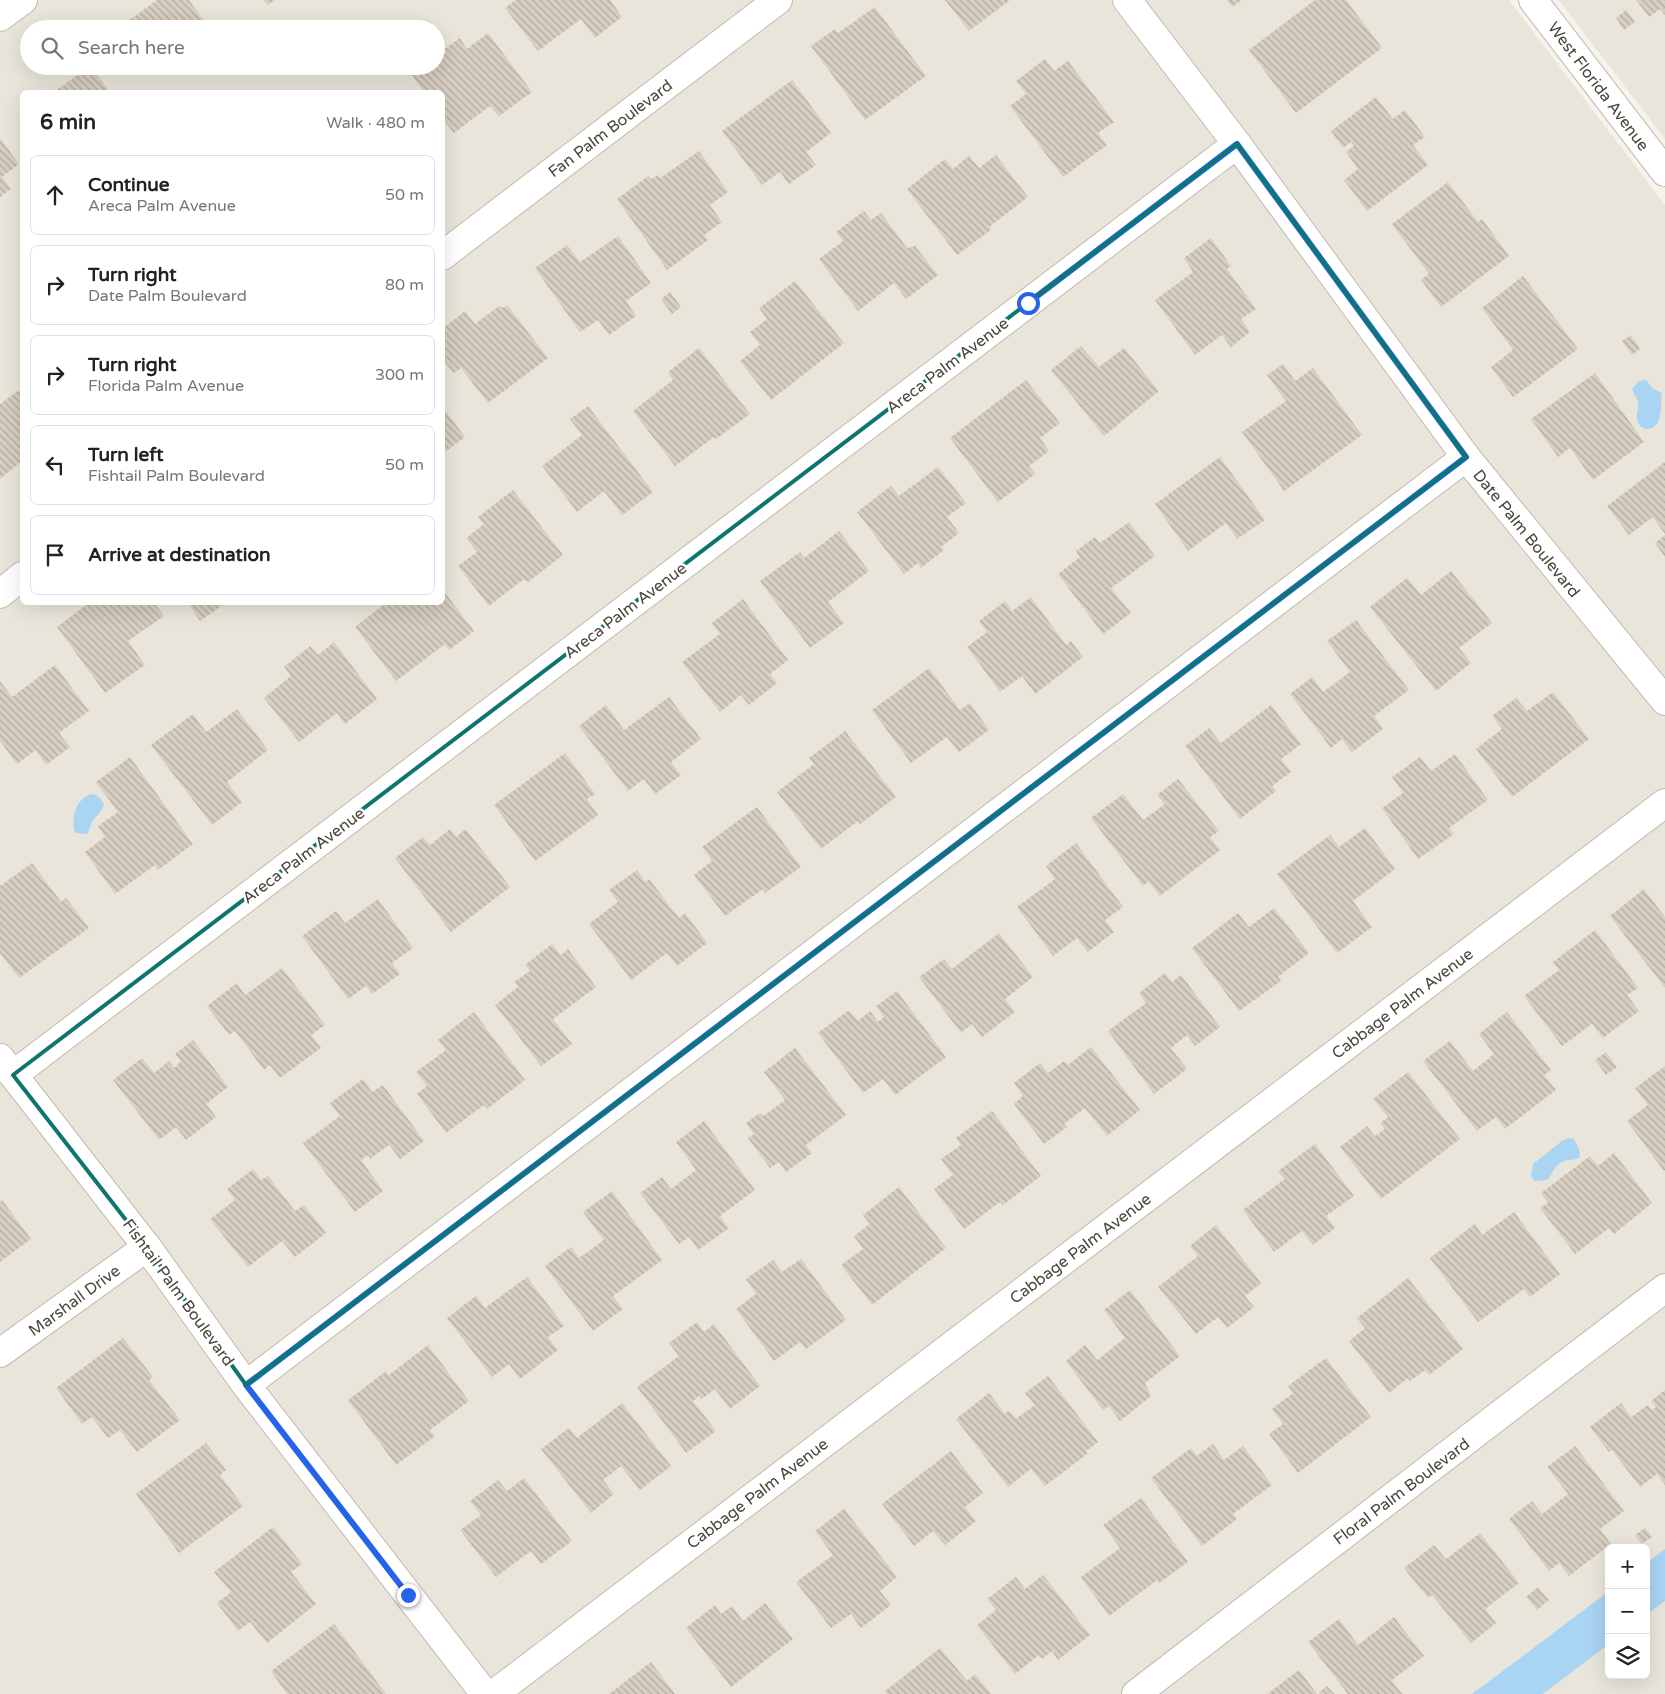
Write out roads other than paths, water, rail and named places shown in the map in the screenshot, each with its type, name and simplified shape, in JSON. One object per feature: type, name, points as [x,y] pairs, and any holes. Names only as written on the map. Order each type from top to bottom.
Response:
[{"type":"street","points":[[0,17],[23,0]]},
{"type":"street","name":"Fan Palm Boulevard","points":[[445,254],[778,0]]},
{"type":"street","name":"Date Palm Boulevard","points":[[1127,0],[1237,144],[1466,457],[1665,701]]},
{"type":"street","name":"West Florida Avenue","points":[[1533,0],[1665,172]]},
{"type":"street","name":"Areca Palm Avenue","points":[[6,1066],[1237,144]]},
{"type":"street","points":[[246,1385],[1466,457]]},
{"type":"street","points":[[0,594],[20,578]]},
{"type":"street","name":"Cabbage Palm Avenue","points":[[494,1694],[1665,803]]},
{"type":"street","name":"Fishtail Palm Boulevard","points":[[6,1066],[147,1246],[246,1385],[484,1694]]},
{"type":"street","name":"Marshall Drive","points":[[0,1353],[147,1246]]},
{"type":"street","name":"Floral Palm Boulevard","points":[[1136,1694],[1665,1288]]},
{"type":"water","points":[[1646,380],[1653,389],[1662,393],[1659,421],[1652,428],[1645,429],[1638,421],[1638,403],[1632,389],[1639,381]]},
{"type":"water","points":[[91,794],[99,797],[104,805],[92,822],[87,834],[75,833],[74,816],[78,805]]},
{"type":"water","points":[[1569,1138],[1574,1139],[1579,1149],[1580,1157],[1561,1162],[1547,1180],[1534,1181],[1531,1176],[1533,1164],[1562,1141]]},
{"type":"water","points":[[1665,1549],[1665,1601],[1650,1612],[1650,1589],[1650,1560]]},
{"type":"water","points":[[1605,1594],[1605,1647],[1543,1694],[1472,1694]]}]
